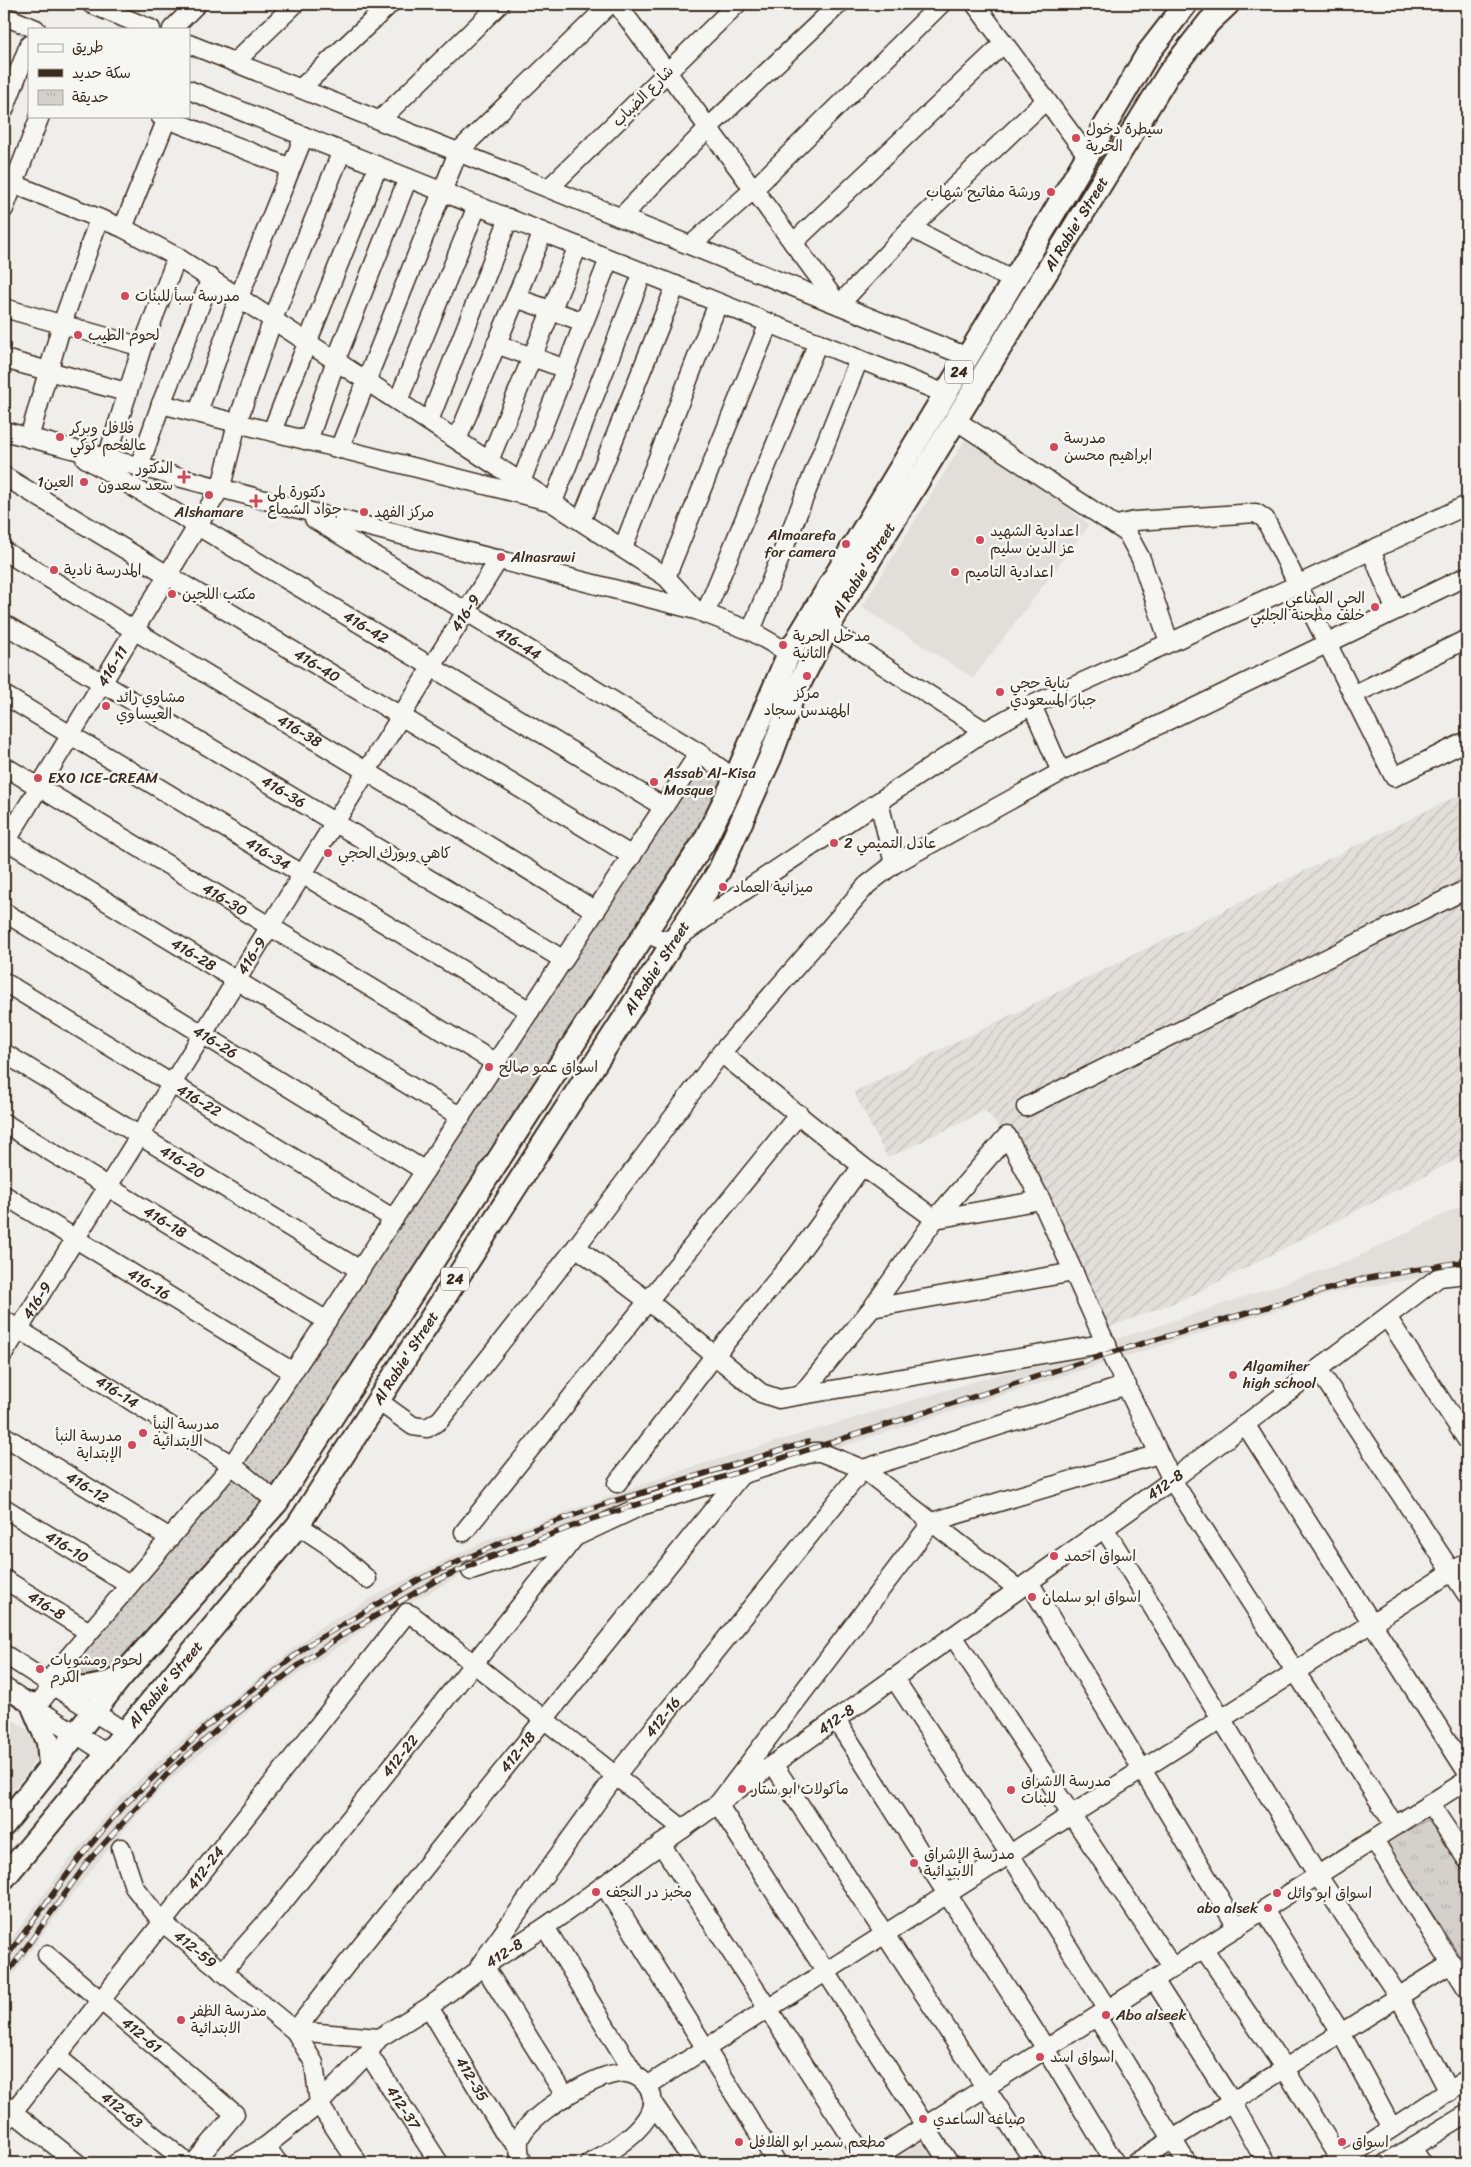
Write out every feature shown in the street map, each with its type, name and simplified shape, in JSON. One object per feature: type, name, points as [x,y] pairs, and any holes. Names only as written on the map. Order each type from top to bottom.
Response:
[{"type":"main road","name":"Al Rabie' Street","points":[[4,1825],[121,1677],[277,1502],[704,842],[735,779],[789,653],[1019,273],[1087,154],[1148,53],[1186,4]]},
{"type":"main road","points":[[1019,273],[1063,223],[1165,54],[1190,20],[1206,4]]},
{"type":"main road","name":"Al Rabie' Street","points":[[4,1878],[298,1525],[719,872],[770,758],[793,696],[828,630],[1169,73],[1209,22],[1228,4]]},
{"type":"main road","points":[[51,1683],[74,1689],[94,1687],[121,1677]]},
{"type":"main road","points":[[32,1704],[48,1742],[50,1766]]},
{"type":"street","points":[[92,4],[149,28]]},
{"type":"street","points":[[173,28],[197,4]]},
{"type":"street","points":[[235,62],[295,4]]},
{"type":"street","points":[[301,88],[390,4]]},
{"type":"street","points":[[380,120],[500,4]]},
{"type":"street","points":[[339,449],[458,152],[610,4]]},
{"type":"street","points":[[617,4],[839,305]]},
{"type":"street","name":"شارع الضباب","points":[[549,188],[737,4]]},
{"type":"street","points":[[621,217],[708,128],[838,4]]},
{"type":"street","points":[[691,245],[754,190],[941,4]]},
{"type":"street","points":[[975,4],[1087,154]]},
{"type":"street","points":[[4,16],[34,28]]},
{"type":"street","points":[[793,243],[1004,43]]},
{"type":"street","points":[[190,44],[968,357]]},
{"type":"street","points":[[4,110],[28,48]]},
{"type":"street","points":[[190,90],[946,394]]},
{"type":"street","points":[[839,305],[911,228],[1046,100]]},
{"type":"street","points":[[4,209],[9,182],[39,118]]},
{"type":"street","points":[[123,228],[165,118]]},
{"type":"street","points":[[167,118],[291,168]]},
{"type":"street","points":[[198,412],[239,297],[304,136]]},
{"type":"street","name":"416-11","points":[[5,841],[71,736],[221,487],[237,423],[273,319],[342,151]]},
{"type":"street","points":[[272,431],[378,166]]},
{"type":"street","points":[[308,441],[336,360],[408,178]]},
{"type":"street","points":[[9,182],[123,228],[211,278],[666,577],[701,612]]},
{"type":"street","points":[[398,401],[477,206]]},
{"type":"street","points":[[29,438],[62,324],[99,218]]},
{"type":"street","points":[[429,421],[509,218]]},
{"type":"street","points":[[911,228],[1019,273]]},
{"type":"street","points":[[457,440],[543,232]]},
{"type":"street","points":[[489,461],[578,246]]},
{"type":"street","points":[[107,458],[126,392],[177,257]]},
{"type":"street","points":[[521,482],[609,259]]},
{"type":"street","points":[[553,502],[643,272]]},
{"type":"street","points":[[139,467],[161,404],[211,278]]},
{"type":"street","points":[[581,521],[676,285]]},
{"type":"street","points":[[516,298],[584,322]]},
{"type":"street","points":[[623,548],[718,302]]},
{"type":"street","points":[[4,308],[142,347]]},
{"type":"street","points":[[666,577],[769,323]]},
{"type":"street","points":[[701,612],[818,342]]},
{"type":"street","points":[[496,344],[566,369]]},
{"type":"street","points":[[4,359],[126,392]]},
{"type":"street","points":[[751,631],[860,359]]},
{"type":"street","points":[[161,404],[553,502]]},
{"type":"street","points":[[957,421],[1127,533],[1136,548],[1169,642]]},
{"type":"street","points":[[4,431],[701,612],[751,631],[789,653]]},
{"type":"street","name":"416-42","points":[[67,448],[664,807]]},
{"type":"street","name":"416-40","points":[[4,476],[632,856]]},
{"type":"street","points":[[645,933],[662,940],[676,939],[744,891],[985,731],[1032,705],[1297,585],[1467,505]]},
{"type":"street","name":"416-44","points":[[299,509],[699,753],[735,779]]},
{"type":"street","points":[[1117,525],[1136,521],[1256,513],[1265,519],[1394,777],[1467,741]]},
{"type":"street","points":[[1371,550],[1395,610]]},
{"type":"street","name":"416-38","points":[[4,551],[596,911]]},
{"type":"street","name":"416-9","points":[[4,1353],[499,559]]},
{"type":"street","points":[[377,1400],[413,1426],[427,1428],[440,1420],[576,1247],[721,1053],[867,885],[894,864],[1061,772],[1467,576]]},
{"type":"street","name":"416-36","points":[[4,624],[564,960]]},
{"type":"street","points":[[828,630],[985,731]]},
{"type":"street","points":[[1353,694],[1467,639]]},
{"type":"street","name":"416-34","points":[[4,695],[530,1011]]},
{"type":"street","points":[[1032,705],[1061,772]]},
{"type":"street","points":[[32,1704],[42,1700],[51,1683],[89,1632],[232,1465],[699,753]]},
{"type":"street","name":"416-30","points":[[4,766],[496,1063]]},
{"type":"street","points":[[879,802],[894,864]]},
{"type":"street","name":"416-28","points":[[5,841],[461,1117]]},
{"type":"street","points":[[1026,1107],[1467,889]]},
{"type":"street","name":"416-26","points":[[4,912],[425,1172]]},
{"type":"street","name":"416-22","points":[[4,982],[394,1218]]},
{"type":"street","name":"416-20","points":[[4,1053],[360,1270]]},
{"type":"street","points":[[721,1053],[862,1166],[935,1218],[1041,1200]]},
{"type":"street","points":[[464,1532],[799,1114]]},
{"type":"street","name":"416-18","points":[[4,1123],[327,1320]]},
{"type":"street","points":[[801,1395],[872,1308],[935,1218],[1007,1136],[1041,1200],[1172,1480],[1395,1826]]},
{"type":"street","points":[[617,1483],[715,1355],[796,1257],[862,1166]]},
{"type":"street","name":"416-16","points":[[4,1195],[293,1372]]},
{"type":"street","points":[[576,1247],[648,1301],[761,1393],[779,1399],[1107,1343]]},
{"type":"street","points":[[872,1308],[1074,1272]]},
{"type":"street","name":"412-8","points":[[236,2163],[266,2146],[319,2104],[368,2053],[379,2038],[429,2007],[478,1971],[546,1927],[1172,1480],[1439,1277],[1467,1274]]},
{"type":"street","points":[[1387,1316],[1467,1440]]},
{"type":"street","name":"416-14","points":[[4,1320],[232,1465],[277,1502]]},
{"type":"street","points":[[1318,1369],[1467,1595]]},
{"type":"street","points":[[863,1469],[1127,1386]]},
{"type":"street","points":[[1245,1424],[1467,1772]]},
{"type":"street","name":"416-12","points":[[4,1436],[170,1538]]},
{"type":"street","points":[[471,1571],[575,1537],[641,1506],[814,1452],[820,1452],[863,1469],[932,1522],[1024,1586],[1141,1769],[1237,1927]]},
{"type":"street","points":[[949,2163],[924,2127],[718,1804],[932,1522],[1159,1454]]},
{"type":"street","name":"412-16","points":[[478,1971],[616,1775],[863,1469]]},
{"type":"street","name":"412-18","points":[[295,2031],[346,1965],[741,1475]]},
{"type":"street","name":"416-10","points":[[4,1508],[129,1586]]},
{"type":"street","points":[[298,1525],[328,1545],[367,1579]]},
{"type":"street","points":[[1104,1528],[1318,1876],[1399,1997],[1449,2092]]},
{"type":"street","name":"412-22","points":[[222,1972],[276,1911],[575,1537]]},
{"type":"street","points":[[645,2088],[766,2008],[1467,1562]]},
{"type":"street","name":"416-8","points":[[4,1579],[89,1632]]},
{"type":"street","name":"412-24","points":[[7,2113],[101,2000],[407,1613],[473,1664]]},
{"type":"street","points":[[953,1636],[1173,1968]]},
{"type":"street","points":[[4,1654],[94,1710],[125,1732]]},
{"type":"street","points":[[473,1664],[683,1829]]},
{"type":"street","points":[[894,1678],[1010,1853],[1187,2163]]},
{"type":"street","points":[[4,1686],[107,1754]]},
{"type":"street","points":[[836,1720],[1046,2049],[1115,2163]]},
{"type":"street","points":[[773,1764],[1035,2163]]},
{"type":"street","points":[[661,1844],[868,2163],[1467,1780]]},
{"type":"street","points":[[1430,1804],[1467,1860]]},
{"type":"street","points":[[1374,1840],[1467,1989]]},
{"type":"street","name":"412-59","points":[[121,1848],[134,1887],[162,1922],[295,2031],[314,2063],[319,2104]]},
{"type":"street","points":[[604,1885],[777,2163]]},
{"type":"street","points":[[1264,1910],[1341,2033],[1392,2128]]},
{"type":"street","points":[[546,1927],[645,2088],[694,2163]]},
{"type":"street","points":[[1204,1948],[1285,2069],[1340,2163],[1467,2079]]},
{"type":"street","name":"412-61","points":[[47,1955],[236,2114],[194,2163]]},
{"type":"street","points":[[1136,2163],[1452,1963]]},
{"type":"street","points":[[478,1971],[566,2096]]},
{"type":"street","points":[[1154,1980],[1232,2102],[1266,2163]]},
{"type":"street","name":"412-35","points":[[429,2007],[503,2131],[521,2155]]},
{"type":"street","points":[[295,2031],[379,2038]]},
{"type":"street","name":"412-37","points":[[368,2053],[439,2163]]},
{"type":"street","name":"412-63","points":[[56,2056],[187,2163]]},
{"type":"street","points":[[521,2155],[521,2134],[531,2124],[566,2096],[607,2077],[621,2073],[645,2088],[650,2115],[646,2121],[602,2160]]},
{"type":"street","points":[[319,2104],[358,2163]]},
{"type":"street","points":[[7,2113],[76,2163]]},
{"type":"street","points":[[1386,2163],[1467,2114]]},
{"type":"street","points":[[266,2146],[278,2163]]},
{"type":"street","points":[[1412,2148],[1422,2163]]},
{"type":"shaded area","points":[[972,428],[1089,525],[973,678],[862,607]]},
{"type":"shaded area","points":[[1467,791],[1467,1154],[1187,1298],[1101,1330],[1007,1136],[985,1111],[887,1158],[854,1092]]},
{"type":"shaded area","points":[[1467,1203],[1467,1270],[1336,1292],[590,1526],[463,1574],[378,1620],[265,1697],[166,1784],[123,1831],[66,1902],[4,1987],[4,1949],[68,1861],[120,1799],[180,1741],[320,1627],[389,1588],[485,1541],[692,1467],[1158,1326],[1349,1261]]},
{"type":"shaded area","points":[[4,1714],[28,1730],[38,1754],[30,1769],[4,1801]]},
{"type":"shaded area","points":[[922,2138],[938,2163],[883,2163]]},
{"type":"green space","points":[[700,757],[729,778],[269,1501],[118,1674],[51,1680],[230,1474]]},
{"type":"green space","points":[[1429,1819],[1467,1876],[1467,1967],[1386,1842]]},
{"type":"railway","points":[[4,1978],[90,1859],[171,1770],[222,1725],[295,1668],[339,1637],[437,1580],[589,1520],[1110,1353],[1363,1279],[1467,1261]]},
{"type":"railway","points":[[4,1960],[78,1860],[121,1808],[208,1725],[308,1645],[422,1578],[523,1533],[614,1501],[808,1442]]},
{"type":"place","name":"سيطرة دخول الحرية","points":[[1076,138]]},
{"type":"place","name":"ورشة مفاتيح شهاب","points":[[1051,192]]},
{"type":"place","name":"مدرسة سبأ للبنات","points":[[125,296]]},
{"type":"place","name":"لحوم الطيب","points":[[78,335]]},
{"type":"place","name":"فلافل وبركر عالفحم كوكي","points":[[60,437]]},
{"type":"place","name":"مدرسة ابراهيم محسن","points":[[1054,447]]},
{"type":"place","name":"الدكتور سعد سعدون","points":[[184,477]]},
{"type":"place","name":"العين1","points":[[84,482]]},
{"type":"place","name":"Alshamare","points":[[209,495]]},
{"type":"place","name":"دكتورة لمى جواد الشماع","points":[[256,501]]},
{"type":"place","name":"مركز الفهد","points":[[364,512]]},
{"type":"place","name":"اعدادية الشهيد عز الدين سليم","points":[[980,540]]},
{"type":"place","name":"Almaarefa for camera","points":[[846,544]]},
{"type":"place","name":"Alnasrawi","points":[[501,557]]},
{"type":"place","name":"المدرسة نادية","points":[[54,570]]},
{"type":"place","name":"اعدادية التاميم","points":[[955,572]]},
{"type":"place","name":"مكتب اللجين","points":[[172,594]]},
{"type":"place","name":"الحي الصناعي خلف مطحنة الجلبي","points":[[1375,607]]},
{"type":"place","name":"مدخل الحرية الثانية","points":[[783,645]]},
{"type":"place","name":"مركز المهندس سجاد","points":[[807,676]]},
{"type":"place","name":"بناية حجي جبار المسعودي","points":[[1000,692]]},
{"type":"place","name":"مشاوي رائد العيساوي","points":[[106,706]]},
{"type":"place","name":"EXO ICE-CREAM","points":[[38,778]]},
{"type":"place","name":"Assab Al-Kisa Mosque","points":[[654,782]]},
{"type":"place","name":"عادل التميمي 2","points":[[834,843]]},
{"type":"place","name":"كاهي وبورك الحجي","points":[[328,853]]},
{"type":"place","name":"ميزانية العماد","points":[[723,887]]},
{"type":"place","name":"اسواق عمو صالح","points":[[489,1067]]},
{"type":"place","name":"Algamiher high school","points":[[1233,1375]]},
{"type":"place","name":"مدرسة النبأ الابتدائية","points":[[143,1433]]},
{"type":"place","name":"مدرسة النبأ الإبتداية","points":[[132,1445]]},
{"type":"place","name":"اسواق احمد","points":[[1054,1556]]},
{"type":"place","name":"اسواق ابو سلمان","points":[[1032,1597]]},
{"type":"place","name":"لحوم ومشويات الكرم","points":[[40,1669]]},
{"type":"place","name":"مأكولات ابو ستار","points":[[742,1789]]},
{"type":"place","name":"مدرسة الاشراق للبنات","points":[[1011,1790]]},
{"type":"place","name":"مدرسة الإشراق الابتدائية","points":[[914,1863]]},
{"type":"place","name":"مخبز در النجف","points":[[596,1892]]},
{"type":"place","name":"اسواق ابو وائل","points":[[1277,1893]]},
{"type":"place","name":"abo alsek","points":[[1268,1908]]},
{"type":"place","name":"Abo alseek","points":[[1106,2015]]},
{"type":"place","name":"مدرسة الظفر الابتدائية","points":[[181,2020]]},
{"type":"place","name":"اسواق اسد","points":[[1040,2057]]},
{"type":"place","name":"صياغه الساعدي","points":[[923,2119]]},
{"type":"place","name":"مطعم سمير ابو الفلافل","points":[[739,2142]]},
{"type":"place","name":"اسواق","points":[[1342,2142]]}]
